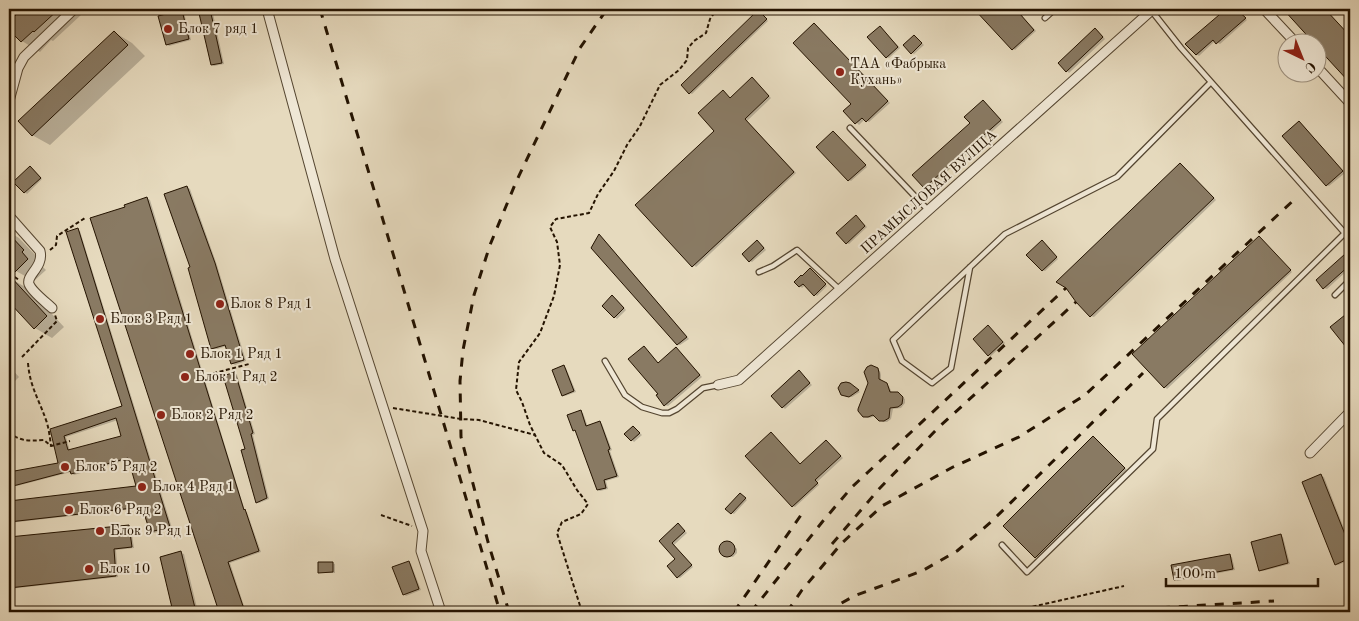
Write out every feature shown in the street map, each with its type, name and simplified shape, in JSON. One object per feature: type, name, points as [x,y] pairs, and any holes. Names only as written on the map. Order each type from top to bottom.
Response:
[{"type":"street","points":[[9,101],[18,68],[24,57],[74,9]]},
{"type":"street","points":[[267,9],[335,258],[423,531],[421,551],[441,612]]},
{"type":"street","name":"ПРАМЫСЛОВАЯ ВУЛІЦА","points":[[718,384],[739,380],[929,211],[1151,9]]},
{"type":"street","points":[[1264,9],[1286,32]]},
{"type":"street","points":[[1326,77],[1350,103]]},
{"type":"street","points":[[9,216],[40,251],[42,257],[29,280],[32,289],[52,308]]},
{"type":"street","points":[[1310,453],[1350,412]]},
{"type":"lane","points":[[1045,18],[1055,9]]},
{"type":"lane","points":[[1151,9],[1181,48],[1350,240]]},
{"type":"lane","points":[[970,267],[950,368],[932,383],[902,361],[893,340],[970,267],[1005,234],[1116,177],[1211,82]]},
{"type":"lane","points":[[850,128],[929,211]]},
{"type":"lane","points":[[1002,546],[1027,572],[1153,449],[1157,419],[1345,233]]},
{"type":"lane","points":[[759,272],[773,266],[797,250],[840,290]]},
{"type":"lane","points":[[1335,295],[1350,280]]},
{"type":"lane","points":[[605,361],[625,395],[642,407],[662,413],[669,413],[677,409],[703,388],[718,384]]},
{"type":"path","points":[[582,612],[557,533],[562,522],[581,514],[588,504],[562,465],[544,453],[535,435],[516,390],[519,362],[540,333],[554,296],[560,266],[557,242],[550,227],[556,219],[589,213],[598,194],[614,171],[627,145],[640,126],[660,85],[688,60],[688,48],[694,41],[706,33],[710,19],[717,9]]},
{"type":"path","points":[[42,257],[56,245],[57,236],[85,218]]},
{"type":"path","points":[[9,276],[12,275],[20,281],[29,280]]},
{"type":"path","points":[[22,357],[57,321],[52,308]]},
{"type":"path","points":[[28,363],[34,391],[47,422],[51,446]]},
{"type":"path","points":[[207,375],[250,364]]},
{"type":"path","points":[[383,406],[460,419],[479,420],[535,435]]},
{"type":"path","points":[[9,432],[15,437],[29,441],[44,440],[51,446]]},
{"type":"path","points":[[51,446],[70,442]]},
{"type":"path","points":[[381,515],[423,531]]},
{"type":"path","points":[[981,612],[1018,610],[1124,586]]},
{"type":"building","points":[[22,9],[59,9],[21,42],[9,30],[9,22]]},
{"type":"building","points":[[198,9],[210,9],[222,63],[211,65]]},
{"type":"building","points":[[974,9],[1026,9],[1020,14],[1034,30],[1012,50]]},
{"type":"building","points":[[1226,9],[1236,9],[1246,18],[1216,44],[1213,40],[1196,55],[1185,44]]},
{"type":"building","points":[[1283,9],[1325,9],[1350,36],[1350,83],[1326,57],[1326,32],[1304,32]]},
{"type":"building","points":[[182,10],[189,39],[166,45],[158,16]]},
{"type":"building","points":[[758,10],[767,19],[689,94],[681,85]]},
{"type":"building","name":"ТАА «Фабрыка Кухань»","points":[[814,23],[888,101],[866,122],[862,118],[855,124],[843,111],[851,104],[793,43]]},
{"type":"building","points":[[880,26],[898,47],[886,58],[867,37]]},
{"type":"building","points":[[1095,28],[1103,37],[1066,72],[1058,63]]},
{"type":"building","points":[[114,31],[128,45],[32,136],[18,121]]},
{"type":"building","points":[[914,35],[922,43],[911,54],[903,45]]},
{"type":"building","points":[[752,77],[769,96],[745,119],[794,172],[692,267],[635,205],[714,131],[698,113],[723,90],[730,98]]},
{"type":"building","points":[[983,100],[1001,120],[924,188],[912,175],[970,123],[964,117]]},
{"type":"building","points":[[1299,121],[1343,171],[1326,186],[1282,136]]},
{"type":"building","points":[[833,131],[866,165],[848,181],[816,147]]},
{"type":"building","points":[[1180,163],[1214,198],[1090,317],[1066,288],[1056,282]]},
{"type":"building","points":[[30,166],[41,178],[24,193],[13,182]]},
{"type":"building","points":[[187,186],[215,263],[244,360],[231,364],[225,345],[211,349],[188,268],[190,267],[164,194]]},
{"type":"building","points":[[147,197],[244,510],[259,551],[228,562],[245,612],[219,612],[90,218],[125,207],[124,205]]},
{"type":"building","points":[[856,215],[865,226],[846,244],[836,233]]},
{"type":"building","points":[[78,228],[170,527],[150,532],[142,507],[9,522],[9,501],[136,486],[128,458],[71,474],[70,471],[13,486],[13,484],[9,485],[9,472],[58,463],[50,429],[122,406],[66,232]],"holes":[[[116,418],[121,436],[68,450],[64,436]]]},
{"type":"building","points":[[9,234],[24,250],[22,252],[28,259],[15,272],[9,265]]},
{"type":"building","points":[[599,234],[687,337],[677,345],[591,248]]},
{"type":"building","points":[[1259,236],[1291,270],[1164,388],[1132,354]]},
{"type":"building","points":[[757,240],[764,248],[749,262],[742,254]]},
{"type":"building","points":[[1042,240],[1057,257],[1042,271],[1026,255]]},
{"type":"building","points":[[1345,254],[1350,260],[1350,265],[1323,289],[1316,280]]},
{"type":"building","points":[[810,268],[826,284],[814,296],[803,284],[799,287],[794,282]]},
{"type":"building","points":[[9,275],[47,316],[34,329],[9,302]]},
{"type":"building","points":[[612,295],[624,308],[614,318],[602,306]]},
{"type":"building","points":[[1350,311],[1350,352],[1330,327]]},
{"type":"building","points":[[988,325],[1003,342],[988,356],[973,339]]},
{"type":"building","points":[[644,346],[658,363],[676,347],[700,375],[664,406],[656,395],[658,394],[628,359]]},
{"type":"building","points":[[564,365],[574,391],[562,396],[552,370]]},
{"type":"building","points":[[871,365],[878,368],[879,379],[887,383],[890,392],[898,392],[903,397],[902,404],[898,407],[890,408],[889,418],[884,421],[879,421],[873,415],[863,417],[858,411],[868,383],[864,372]]},
{"type":"building","points":[[799,370],[810,383],[782,408],[771,396]]},
{"type":"building","points":[[235,372],[253,433],[251,434],[267,498],[256,503],[241,450],[245,449],[223,376]]},
{"type":"building","points":[[846,382],[859,390],[849,397],[841,395],[838,388],[841,383]]},
{"type":"building","points":[[581,410],[586,426],[600,421],[610,449],[608,450],[617,476],[604,480],[606,488],[597,490],[575,430],[573,431],[567,415]]},
{"type":"building","points":[[633,426],[640,433],[631,441],[624,434]]},
{"type":"building","points":[[771,432],[800,464],[826,440],[841,456],[815,480],[818,483],[792,507],[745,456]]},
{"type":"building","points":[[1093,436],[1125,468],[1035,558],[1003,526]]},
{"type":"building","points":[[1321,474],[1350,547],[1350,558],[1335,565],[1302,482]]},
{"type":"building","points":[[740,493],[746,498],[731,514],[725,509]]},
{"type":"building","points":[[678,523],[685,531],[672,543],[692,565],[677,578],[667,566],[675,559],[659,541]]},
{"type":"building","points":[[129,525],[132,547],[114,549],[116,576],[9,588],[9,537]]},
{"type":"building","points":[[1281,534],[1288,563],[1259,571],[1251,542]]},
{"type":"building","points":[[727,541],[735,549],[727,557],[719,549]]},
{"type":"building","points":[[181,551],[196,612],[173,612],[160,557]]},
{"type":"building","points":[[1230,554],[1233,569],[1174,580],[1171,565]]},
{"type":"building","points":[[409,561],[419,589],[403,595],[392,567]]},
{"type":"building","points":[[318,562],[333,562],[333,572],[318,573]]},
{"type":"railway","points":[[320,9],[500,612]]},
{"type":"railway","points":[[509,612],[488,542],[461,437],[460,381],[463,350],[474,295],[490,245],[516,182],[580,48],[607,9]]},
{"type":"railway","points":[[787,612],[802,590],[842,543],[882,506],[953,467],[1019,437],[1085,395],[1297,197]]},
{"type":"railway","points":[[751,612],[852,487],[1066,288]]},
{"type":"railway","points":[[832,544],[879,489],[939,427],[1076,302]]},
{"type":"railway","points":[[826,612],[854,596],[922,571],[957,551],[991,522],[1143,373]]},
{"type":"railway","points":[[734,612],[801,515]]},
{"type":"railway","points":[[1089,612],[1274,601]]},
{"type":"place","name":"Блок 7 ряд 1","points":[[168,29]]},
{"type":"place","name":"ТАА «Фабрыка Кухань»","points":[[840,72]]},
{"type":"place","name":"Блок 8 Ряд 1","points":[[220,304]]},
{"type":"place","name":"Блок 3 Ряд 1","points":[[100,319]]},
{"type":"place","name":"Блок 1 Ряд 1","points":[[190,354]]},
{"type":"place","name":"Блок 1 Ряд 2","points":[[185,377]]},
{"type":"place","name":"Блок 2 Ряд 2","points":[[161,415]]},
{"type":"place","name":"Блок 5 Ряд 2","points":[[65,467]]},
{"type":"place","name":"Блок 4 Ряд 1","points":[[142,487]]},
{"type":"place","name":"Блок 6 Ряд 2","points":[[69,510]]},
{"type":"place","name":"Блок 9 Ряд 1","points":[[100,531]]},
{"type":"place","name":"Блок 10","points":[[89,569]]}]
